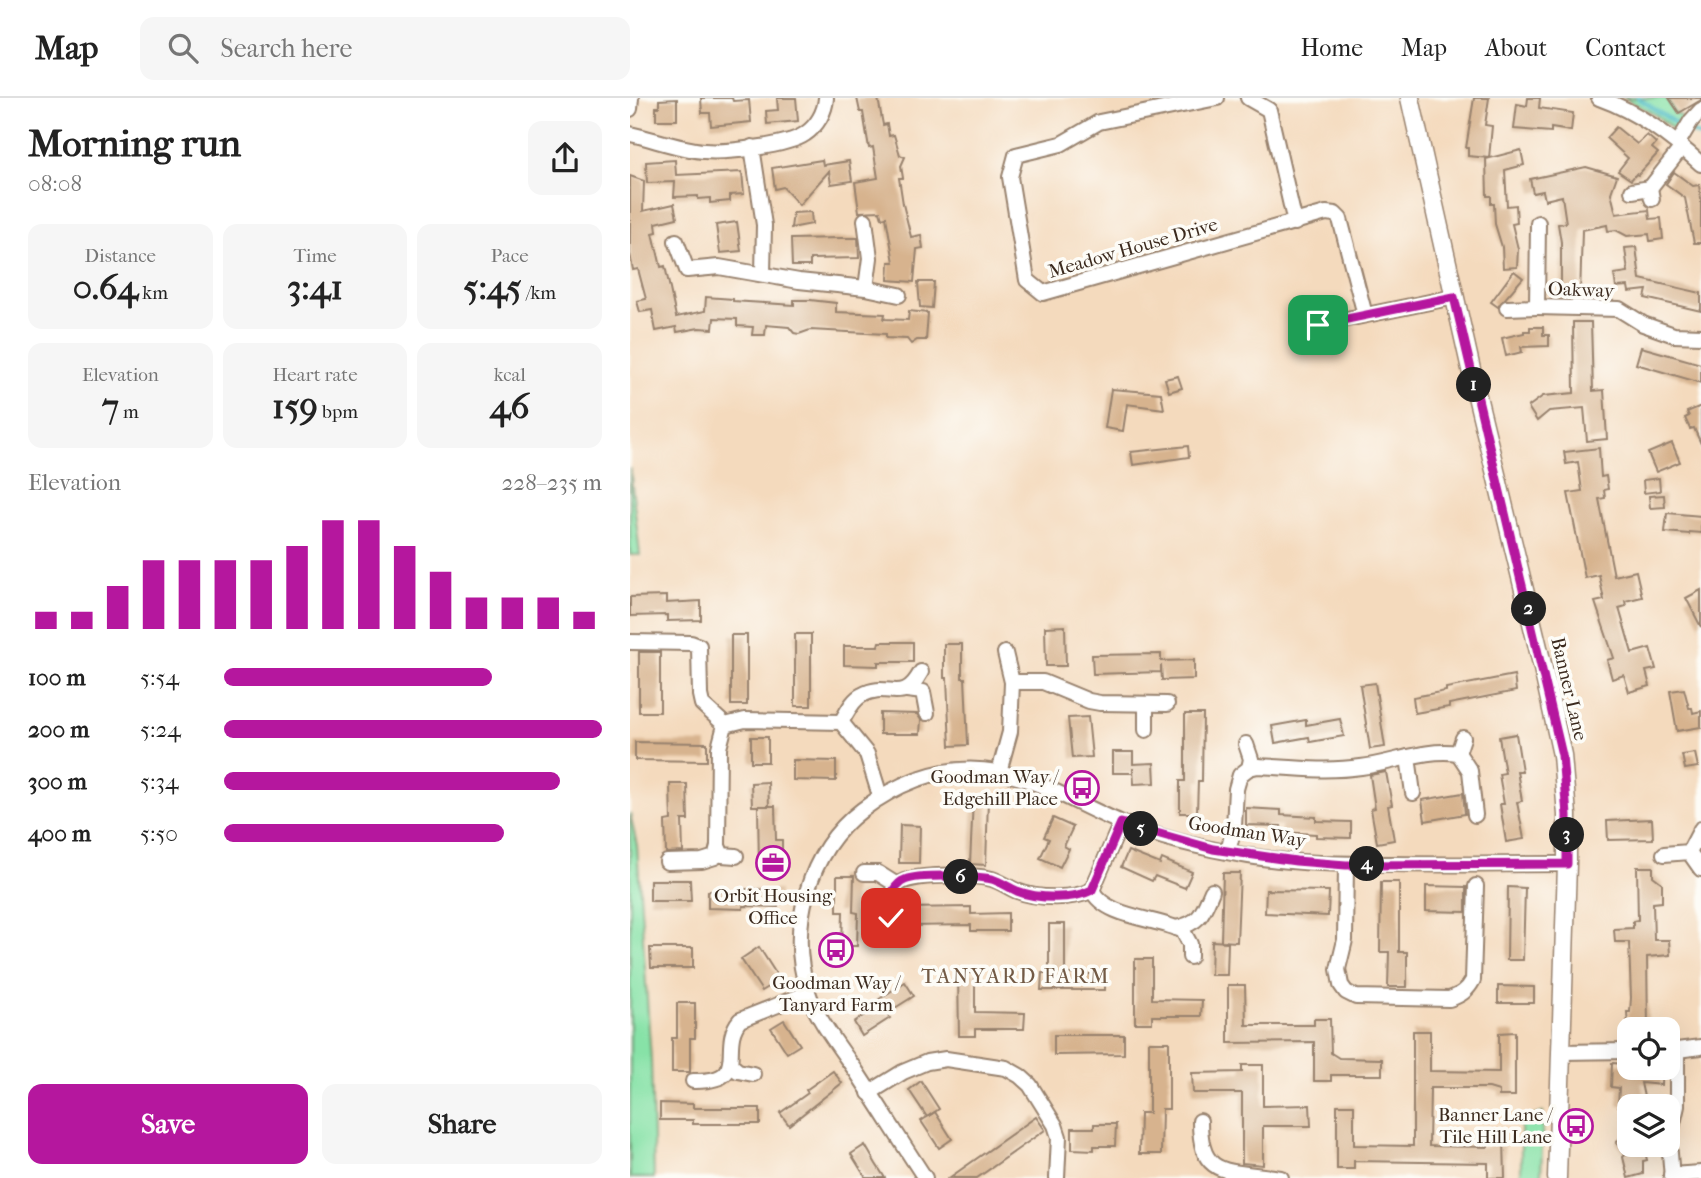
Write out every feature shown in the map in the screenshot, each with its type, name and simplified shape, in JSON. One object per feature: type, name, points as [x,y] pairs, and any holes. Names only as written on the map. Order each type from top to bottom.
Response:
[{"type":"street","points":[[630,109],[631,98]]},
{"type":"street","points":[[630,134],[701,151],[719,152],[788,141],[806,134],[819,121],[826,98]]},
{"type":"street","name":"Meadow House Drive","points":[[1217,98],[1099,122],[1061,144],[1016,155],[1010,177],[1027,280],[1042,293],[1326,213],[1335,214],[1340,219],[1366,315]]},
{"type":"street","points":[[1248,98],[1269,110],[1295,223]]},
{"type":"street","name":"Banner Lane","points":[[1410,98],[1562,755],[1567,815],[1567,864],[1558,1178]]},
{"type":"street","points":[[1601,98],[1681,142],[1701,164]]},
{"type":"street","points":[[1632,191],[1651,193],[1696,115]]},
{"type":"street","points":[[752,147],[764,225],[763,274]]},
{"type":"street","points":[[865,220],[870,258],[866,288]]},
{"type":"street","name":"Oakway","points":[[1537,307],[1538,223]]},
{"type":"street","points":[[676,241],[687,270],[719,267],[899,295]]},
{"type":"street","points":[[1318,325],[1454,297]]},
{"type":"street","name":"Oakway","points":[[1507,308],[1619,309],[1643,324],[1674,335],[1701,336]]},
{"type":"street","points":[[630,642],[691,643],[699,646],[702,704],[725,725]]},
{"type":"street","points":[[999,772],[1010,732],[1012,682],[1006,653]]},
{"type":"street","points":[[907,691],[921,672]]},
{"type":"street","points":[[1012,682],[1043,682],[1100,703],[1167,704]]},
{"type":"street","points":[[841,722],[860,695],[873,691],[923,692],[927,713]]},
{"type":"street","points":[[1146,704],[1146,730]]},
{"type":"street","points":[[725,725],[745,720],[841,722],[867,754],[880,796]]},
{"type":"street","points":[[667,862],[702,861],[715,857],[718,846],[719,748],[725,725]]},
{"type":"street","points":[[1458,752],[1463,738]]},
{"type":"street","points":[[1246,744],[1251,760],[1249,768]]},
{"type":"street","points":[[1228,852],[1234,827],[1236,789],[1240,775],[1249,768],[1258,766],[1320,771],[1363,767],[1440,750],[1458,752]]},
{"type":"street","points":[[1458,752],[1470,772],[1475,815]]},
{"type":"street","points":[[1408,757],[1413,793]]},
{"type":"street","name":"Goodman Way","points":[[925,1178],[834,1039],[808,993],[801,948],[803,903],[815,872],[835,837],[855,815],[897,786],[928,775],[961,770],[999,772],[1025,779],[1121,823],[1228,852],[1270,859],[1346,865],[1567,864]]},
{"type":"street","points":[[891,918],[891,899],[897,885],[905,879],[917,877],[982,877],[1023,893],[1039,896],[1084,894],[1092,890],[1121,823]]},
{"type":"street","points":[[1689,852],[1701,829]]},
{"type":"street","points":[[718,846],[722,855],[736,856]]},
{"type":"street","points":[[1664,854],[1689,852]]},
{"type":"street","points":[[1689,852],[1701,869]]},
{"type":"street","points":[[1346,865],[1345,940],[1338,969],[1340,985],[1356,997],[1449,999],[1460,996],[1469,988],[1473,980],[1476,886]]},
{"type":"street","points":[[864,873],[878,873],[897,885]]},
{"type":"street","points":[[1092,890],[1098,900],[1113,908],[1176,928],[1188,938],[1190,957]]},
{"type":"street","points":[[1176,928],[1194,923],[1203,912],[1212,891]]},
{"type":"street","points":[[693,1081],[709,1082],[729,1071],[732,1066],[733,1028],[740,1020],[808,993]]},
{"type":"street","points":[[1680,1050],[1701,1047]]},
{"type":"street","points":[[1561,1052],[1617,1051]]},
{"type":"street","points":[[869,1093],[903,1072],[927,1062],[946,1059],[1006,1068],[1030,1085],[1055,1125],[1059,1137],[1057,1178]]},
{"type":"street","points":[[732,1066],[738,1071],[753,1074]]},
{"type":"street","points":[[1675,1080],[1677,1106],[1669,1141],[1672,1176],[1701,1173]]},
{"type":"street","points":[[1200,1121],[1203,1160],[1212,1172],[1222,1177],[1281,1178]]},
{"type":"green space","points":[[1625,98],[1667,98],[1674,112],[1684,118],[1675,131],[1657,116]]},
{"type":"green space","points":[[630,468],[640,555],[630,555]]},
{"type":"green space","points":[[630,813],[637,846],[651,1060],[654,1178],[630,1178]]},
{"type":"green space","points":[[1543,1113],[1541,1178],[1521,1178],[1521,1120]]},
{"type":"building","points":[[701,98],[749,100],[751,122],[711,126],[710,113],[702,113]]},
{"type":"building","points":[[777,98],[796,98],[798,121],[767,124],[766,111],[778,110]]},
{"type":"building","points":[[857,98],[878,98],[883,125],[887,124],[889,136],[894,135],[900,155],[905,157],[901,166],[903,178],[899,178],[903,204],[911,237],[921,235],[923,248],[917,249],[914,282],[888,280],[889,262],[894,262],[886,217],[882,218],[880,211],[859,212],[855,182],[878,178],[873,147],[869,148],[863,112],[860,112]]},
{"type":"building","points":[[1474,98],[1489,98],[1485,125],[1492,126],[1489,158],[1468,156],[1466,148]]},
{"type":"building","points":[[1528,98],[1540,98],[1539,108],[1573,113],[1571,131],[1551,128],[1551,132],[1514,129],[1517,104],[1527,106]]},
{"type":"building","points":[[1669,98],[1701,98],[1701,100],[1679,113]]},
{"type":"building","points":[[677,99],[677,120],[656,120],[659,100]]},
{"type":"building","points":[[1616,127],[1637,144],[1647,135],[1656,143],[1652,148],[1658,153],[1631,180],[1618,171],[1628,158],[1606,138]]},
{"type":"building","points":[[1521,150],[1524,165],[1505,170],[1507,206],[1516,205],[1517,223],[1512,224],[1518,249],[1517,267],[1503,268],[1494,204],[1491,204],[1491,196],[1487,196],[1486,159]]},
{"type":"building","points":[[675,160],[676,175],[742,172],[744,194],[730,195],[730,201],[710,203],[710,198],[698,199],[698,196],[674,197],[675,182],[647,183],[646,162]]},
{"type":"building","points":[[822,160],[823,165],[849,161],[852,181],[831,184],[829,171],[799,205],[783,187],[775,189],[772,168]]},
{"type":"building","points":[[1586,167],[1617,176],[1611,193],[1616,214],[1649,210],[1650,219],[1661,218],[1663,239],[1650,241],[1649,234],[1627,236],[1616,230],[1608,231],[1607,225],[1582,230],[1580,297],[1561,297],[1561,242],[1558,224],[1566,223],[1562,196],[1545,200],[1543,191],[1533,193],[1530,179]]},
{"type":"building","points":[[1674,172],[1693,186],[1699,185],[1701,243],[1694,243],[1685,198],[1666,184]]},
{"type":"building","points":[[630,176],[644,181],[643,211],[674,204],[677,218],[656,223],[657,232],[653,233],[661,267],[665,266],[676,317],[705,311],[706,297],[794,305],[794,300],[810,300],[836,303],[836,312],[885,314],[884,319],[908,320],[909,311],[928,313],[926,340],[917,340],[911,344],[907,339],[886,338],[886,334],[810,330],[799,334],[789,327],[766,325],[765,335],[752,335],[753,327],[737,326],[737,319],[714,318],[713,329],[699,328],[677,332],[676,327],[656,331],[652,310],[640,312],[637,301],[646,299],[638,269],[633,270],[630,254]]},
{"type":"building","points":[[811,212],[812,224],[791,228],[793,213]]},
{"type":"building","points":[[737,222],[741,251],[720,253],[716,225]]},
{"type":"building","points":[[858,238],[859,258],[810,259],[810,266],[792,266],[791,239]]},
{"type":"building","points":[[1636,247],[1640,279],[1701,293],[1701,311],[1645,298],[1647,290],[1629,292],[1628,286],[1616,287],[1614,274],[1628,272],[1625,248]]},
{"type":"building","points":[[1514,271],[1523,278],[1498,307],[1491,302]]},
{"type":"building","points":[[918,282],[934,282],[932,308],[920,307]]},
{"type":"building","points":[[1573,322],[1591,322],[1593,391],[1604,390],[1607,439],[1587,441],[1584,408],[1549,411],[1537,421],[1528,407],[1543,396],[1574,393]]},
{"type":"building","points":[[1530,327],[1543,327],[1543,335],[1549,335],[1549,346],[1521,347],[1522,352],[1506,356],[1502,338],[1530,331]]},
{"type":"building","points":[[1641,347],[1701,364],[1701,383],[1636,364]]},
{"type":"building","points":[[1178,376],[1182,388],[1169,392],[1165,379]]},
{"type":"building","points":[[1111,389],[1161,393],[1164,409],[1127,404],[1123,431],[1105,428]]},
{"type":"building","points":[[1701,406],[1701,444],[1694,428],[1690,429],[1685,418],[1689,416],[1687,412]]},
{"type":"building","points":[[1672,443],[1680,462],[1656,472],[1648,453]]},
{"type":"building","points":[[1188,446],[1189,457],[1133,465],[1131,452]]},
{"type":"building","points":[[1599,448],[1601,477],[1606,476],[1608,489],[1604,490],[1605,498],[1599,499],[1614,576],[1636,571],[1642,597],[1625,601],[1626,606],[1619,608],[1632,653],[1650,648],[1656,669],[1646,671],[1650,686],[1629,692],[1624,675],[1612,679],[1607,660],[1614,658],[1595,602],[1604,600],[1599,575],[1585,578],[1568,493],[1582,491],[1578,462],[1566,464],[1564,452]]},
{"type":"building","points":[[1659,478],[1660,491],[1644,493],[1643,480]]},
{"type":"building","points":[[1664,495],[1665,507],[1650,508],[1649,496]]},
{"type":"building","points":[[1667,513],[1701,516],[1701,533],[1665,532]]},
{"type":"building","points":[[1701,590],[1701,627],[1686,598]]},
{"type":"building","points":[[666,596],[666,603],[701,601],[701,620],[667,621],[667,615],[630,616],[630,597]]},
{"type":"building","points":[[1065,626],[1066,666],[1046,666],[1045,627]]},
{"type":"building","points":[[795,634],[811,634],[811,706],[795,706]]},
{"type":"building","points":[[731,635],[747,635],[747,705],[731,705]]},
{"type":"building","points":[[879,642],[913,642],[913,662],[878,662],[878,666],[844,665],[844,646],[878,646]]},
{"type":"building","points":[[944,644],[962,644],[968,745],[950,746]]},
{"type":"building","points":[[639,652],[660,652],[660,712],[639,712]]},
{"type":"building","points":[[1161,654],[1161,661],[1194,660],[1194,679],[1162,680],[1161,665],[1161,672],[1093,674],[1092,655]]},
{"type":"building","points":[[1514,675],[1516,691],[1415,713],[1413,697]]},
{"type":"building","points":[[1375,683],[1385,747],[1370,749],[1360,685]]},
{"type":"building","points":[[1684,689],[1689,708],[1692,708],[1693,713],[1701,711],[1701,727],[1677,731],[1670,691]]},
{"type":"building","points":[[880,713],[917,714],[921,720],[920,734],[880,734]]},
{"type":"building","points":[[1185,714],[1203,714],[1202,781],[1198,781],[1197,813],[1180,813],[1180,781],[1185,781]]},
{"type":"building","points":[[1088,717],[1092,757],[1072,758],[1068,718]]},
{"type":"building","points":[[1340,719],[1344,736],[1310,742],[1309,737],[1275,743],[1272,726],[1306,720],[1306,725]]},
{"type":"building","points":[[1516,734],[1522,771],[1517,771],[1522,801],[1517,802],[1524,839],[1506,842],[1499,774],[1505,773],[1499,737]]},
{"type":"building","points":[[751,737],[768,737],[768,762],[751,762]]},
{"type":"building","points":[[635,742],[707,743],[707,761],[635,760]]},
{"type":"building","points":[[1113,752],[1133,752],[1133,764],[1154,763],[1155,783],[1134,784],[1133,768],[1133,773],[1113,773]]},
{"type":"building","points":[[1695,753],[1698,767],[1685,769],[1682,755]]},
{"type":"building","points":[[793,760],[836,761],[836,781],[793,780]]},
{"type":"building","points":[[1386,772],[1392,805],[1388,806],[1394,840],[1377,843],[1371,809],[1375,808],[1370,775]]},
{"type":"building","points":[[768,782],[769,806],[752,806],[751,783]]},
{"type":"building","points":[[670,784],[687,784],[688,820],[682,820],[683,852],[666,853],[665,821],[671,820]]},
{"type":"building","points":[[1463,793],[1465,814],[1425,821],[1422,800]]},
{"type":"building","points":[[973,799],[988,799],[986,865],[970,864]]},
{"type":"building","points":[[758,806],[775,806],[776,840],[782,840],[782,867],[759,867]]},
{"type":"building","points":[[1246,808],[1281,810],[1281,815],[1316,817],[1316,821],[1351,822],[1351,838],[1281,832],[1281,826],[1246,825]]},
{"type":"building","points":[[1053,818],[1073,827],[1064,846],[1069,849],[1060,867],[1040,858],[1049,839],[1044,837]]},
{"type":"building","points":[[1652,819],[1653,839],[1608,840],[1607,821]]},
{"type":"building","points":[[900,825],[920,826],[919,863],[899,863]]},
{"type":"building","points":[[1128,851],[1160,864],[1162,859],[1192,872],[1185,888],[1155,876],[1152,881],[1121,867]]},
{"type":"building","points":[[1637,867],[1653,867],[1653,876],[1662,883],[1662,902],[1653,903],[1654,940],[1669,940],[1670,955],[1647,957],[1648,1017],[1627,1017],[1631,998],[1629,942],[1615,942],[1614,929],[1633,928],[1633,921],[1638,920]]},
{"type":"building","points":[[1223,873],[1240,873],[1237,942],[1221,941]]},
{"type":"building","points":[[837,876],[854,876],[853,912],[858,913],[857,946],[842,946],[843,912],[837,912]]},
{"type":"building","points":[[650,880],[690,880],[691,901],[650,901]]},
{"type":"building","points":[[1381,882],[1399,882],[1399,952],[1407,952],[1407,987],[1388,987],[1389,952],[1380,952]]},
{"type":"building","points":[[1426,886],[1466,887],[1466,912],[1426,911]]},
{"type":"building","points":[[1508,887],[1525,888],[1523,960],[1507,960]]},
{"type":"building","points":[[743,889],[779,890],[778,907],[708,908],[708,891],[743,892]]},
{"type":"building","points":[[1266,890],[1329,891],[1328,916],[1265,913]]},
{"type":"building","points":[[971,907],[971,914],[1008,913],[1008,931],[971,931],[971,925],[904,926],[904,908]]},
{"type":"building","points":[[1049,924],[1065,924],[1065,974],[1105,974],[1105,990],[1041,990],[1042,973],[1049,973]]},
{"type":"building","points":[[1212,941],[1228,942],[1227,975],[1211,975]]},
{"type":"building","points":[[759,947],[780,980],[762,991],[741,959]]},
{"type":"building","points":[[650,948],[693,948],[693,968],[651,968]]},
{"type":"building","points":[[1135,959],[1152,959],[1152,999],[1202,1000],[1201,1016],[1152,1016],[1152,1023],[1135,1023]]},
{"type":"building","points":[[958,973],[975,973],[975,1012],[1025,1013],[1024,1029],[975,1029],[975,1036],[959,1036]]},
{"type":"building","points":[[905,982],[914,996],[887,1013],[878,1000]]},
{"type":"building","points":[[1228,985],[1245,985],[1246,1025],[1314,1025],[1314,1019],[1330,1019],[1331,1053],[1339,1058],[1382,1059],[1382,1075],[1331,1075],[1331,1081],[1314,1081],[1314,1042],[1228,1043]]},
{"type":"building","points":[[1498,986],[1534,987],[1534,1003],[1498,1003]]},
{"type":"building","points":[[677,1003],[695,1003],[695,1038],[690,1038],[690,1072],[672,1072],[672,1038],[677,1038]]},
{"type":"building","points":[[881,1004],[890,1018],[862,1036],[854,1022]]},
{"type":"building","points":[[784,1020],[800,1045],[787,1053],[771,1028]]},
{"type":"building","points":[[1413,1031],[1430,1031],[1430,1071],[1499,1072],[1499,1033],[1515,1032],[1515,1096],[1499,1096],[1499,1091],[1489,1088],[1430,1088],[1429,1146],[1488,1147],[1488,1140],[1504,1139],[1505,1178],[1488,1178],[1488,1163],[1354,1161],[1354,1169],[1337,1169],[1337,1105],[1354,1105],[1354,1145],[1413,1146]]},
{"type":"building","points":[[1054,1035],[1124,1035],[1124,1054],[1054,1055]]},
{"type":"building","points":[[1149,1042],[1169,1042],[1169,1109],[1162,1109],[1161,1154],[1139,1154],[1140,1113],[1149,1113]]},
{"type":"building","points":[[1612,1063],[1617,1063],[1617,1080],[1661,1080],[1661,1085],[1641,1083],[1643,1094],[1619,1094],[1619,1088],[1611,1087]]},
{"type":"building","points":[[1242,1065],[1263,1065],[1263,1106],[1310,1105],[1311,1126],[1263,1126],[1263,1165],[1242,1163],[1242,1093],[1193,1093],[1192,1073],[1242,1072]]},
{"type":"building","points":[[833,1071],[842,1083],[789,1125],[780,1113]]},
{"type":"building","points":[[921,1081],[939,1109],[927,1117],[909,1090]]},
{"type":"building","points":[[660,1103],[693,1104],[693,1108],[760,1108],[760,1124],[693,1124],[693,1120],[660,1120]]},
{"type":"building","points":[[935,1112],[952,1139],[939,1148],[921,1121]]},
{"type":"building","points":[[1036,1117],[1045,1130],[977,1178],[949,1178]]},
{"type":"building","points":[[1094,1124],[1116,1124],[1115,1146],[1094,1146],[1094,1150],[1072,1149],[1072,1128],[1094,1128]]},
{"type":"building","points":[[865,1145],[885,1178],[866,1178],[851,1154]]},
{"type":"building","points":[[1623,1157],[1646,1157],[1647,1160],[1643,1161],[1643,1174],[1628,1178]]},
{"type":"waterway","points":[[1638,98],[1701,137]]},
{"type":"place","name":"Goodman Way / Edgehill Place","points":[[1082,788]]},
{"type":"place","name":"Orbit Housing Office","points":[[773,863]]},
{"type":"place","name":"Goodman Way / Tanyard Farm","points":[[836,950]]},
{"type":"place","name":"Banner Lane / Tile Hill Lane","points":[[1576,1126]]},
{"type":"district","name":"TANYARD FARM","points":[[1016,976]]},
{"type":"route","points":[[891,918],[893,891],[905,879],[917,877],[982,877],[1023,893],[1039,896],[1084,894],[1092,890],[1121,823],[1213,849],[1270,859],[1346,865],[1567,864],[1567,815],[1562,755],[1454,297],[1318,325]]}]
